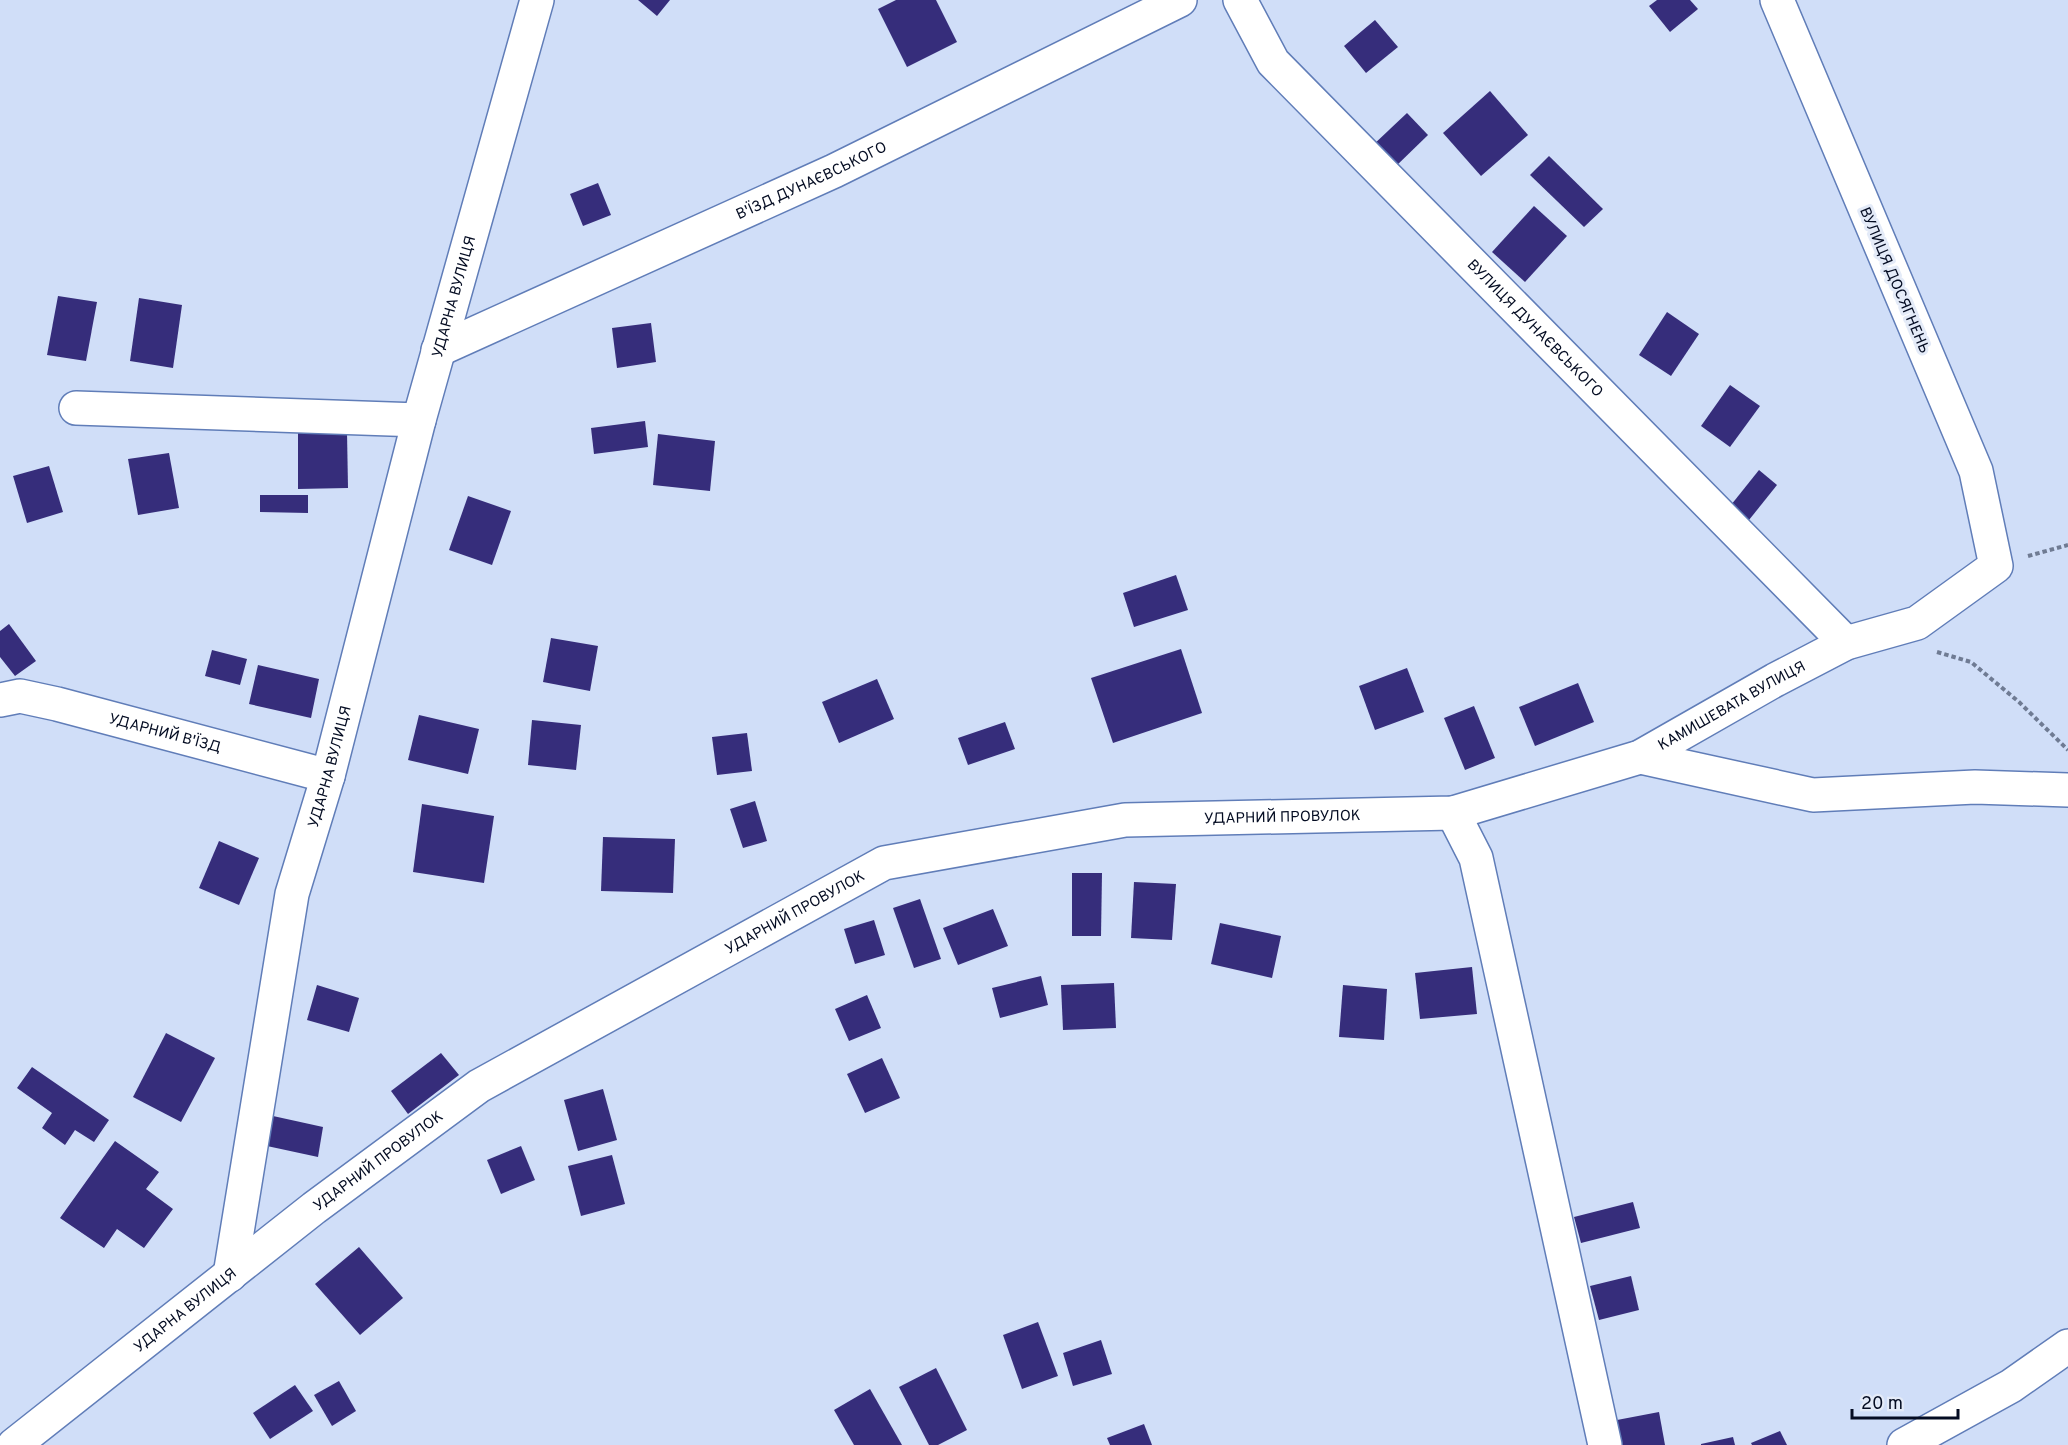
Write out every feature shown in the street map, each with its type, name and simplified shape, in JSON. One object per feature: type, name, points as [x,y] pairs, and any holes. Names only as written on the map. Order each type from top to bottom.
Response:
[{"type":"street","name":"УДАРНА ВУЛИЦЯ","points":[[14,1445],[230,1275],[292,894],[328,776],[419,420],[537,0]]},
{"type":"street","name":"В'ЇЗД ДУНАЄВСЬКОГО","points":[[438,350],[834,171],[1180,0]]},
{"type":"street","name":"ВУЛИЦЯ ДУНАЄВСЬКОГО","points":[[1240,0],[1273,62],[1846,643]]},
{"type":"street","name":"ВУЛИЦЯ ДОСЯГНЕНЬ","points":[[1777,0],[1976,471],[1996,566]]},
{"type":"street","points":[[76,408],[419,420]]},
{"type":"street","name":"КАМИШЕВАТА ВУЛИЦЯ","points":[[1453,813],[1640,757],[1775,680],[1846,643],[1917,623],[1996,566]]},
{"type":"street","name":"УДАРНИЙ В'ЇЗД","points":[[0,700],[20,696],[57,704],[328,776]]},
{"type":"street","points":[[1640,757],[1813,795],[1975,787],[2068,789]]},
{"type":"street","points":[[1453,813],[1476,858],[1605,1445]]},
{"type":"street","name":"УДАРНИЙ ПРОВУЛОК","points":[[230,1275],[314,1208],[478,1086],[884,863],[1125,820],[1453,813]]},
{"type":"street","points":[[1904,1445],[2011,1386],[2068,1346]]},
{"type":"path","points":[[1928,650],[1971,662],[2019,702],[2068,750]]},
{"type":"building","points":[[638,0],[670,0],[657,16]]},
{"type":"building","points":[[896,0],[936,0],[957,42],[907,67],[878,9]]},
{"type":"building","points":[[1657,0],[1690,0],[1698,9],[1670,32],[1649,6]]},
{"type":"building","points":[[1375,20],[1398,47],[1366,73],[1344,46]]},
{"type":"building","points":[[1490,91],[1528,135],[1481,176],[1443,133]]},
{"type":"building","points":[[1407,113],[1428,135],[1393,169],[1372,146]]},
{"type":"building","points":[[1549,156],[1603,209],[1584,227],[1530,175]]},
{"type":"building","points":[[598,183],[611,215],[583,226],[570,194]]},
{"type":"building","points":[[1534,206],[1567,236],[1525,282],[1492,252]]},
{"type":"building","points":[[58,296],[97,302],[86,361],[47,355]]},
{"type":"building","points":[[139,298],[182,305],[173,368],[130,361]]},
{"type":"building","points":[[1667,312],[1699,334],[1671,376],[1639,355]]},
{"type":"building","points":[[651,323],[656,362],[617,368],[612,328]]},
{"type":"building","points":[[1730,385],[1760,406],[1730,447],[1701,426]]},
{"type":"building","points":[[645,421],[648,447],[594,454],[591,428]]},
{"type":"building","points":[[298,432],[347,432],[348,488],[298,489]]},
{"type":"building","points":[[658,434],[715,441],[710,491],[653,485]]},
{"type":"building","points":[[169,453],[179,508],[138,515],[128,459]]},
{"type":"building","points":[[49,466],[63,512],[27,523],[13,476]]},
{"type":"building","points":[[1759,470],[1777,485],[1749,520],[1731,505]]},
{"type":"building","points":[[260,495],[308,495],[308,513],[260,512]]},
{"type":"building","points":[[468,496],[511,511],[492,565],[449,550]]},
{"type":"building","points":[[1176,575],[1188,610],[1134,627],[1123,593]]},
{"type":"building","points":[[9,624],[36,661],[15,676],[0,657],[0,631]]},
{"type":"building","points":[[551,638],[598,646],[590,691],[543,682]]},
{"type":"building","points":[[1181,649],[1202,713],[1113,743],[1091,678]]},
{"type":"building","points":[[212,650],[247,659],[240,685],[205,676]]},
{"type":"building","points":[[258,665],[319,679],[311,718],[249,704]]},
{"type":"building","points":[[1407,668],[1424,712],[1375,730],[1359,686]]},
{"type":"building","points":[[877,679],[894,719],[839,743],[822,702]]},
{"type":"building","points":[[1578,683],[1594,722],[1535,746],[1519,707]]},
{"type":"building","points":[[1474,706],[1495,758],[1465,770],[1444,718]]},
{"type":"building","points":[[419,715],[479,729],[468,774],[408,760]]},
{"type":"building","points":[[532,720],[581,725],[576,770],[528,765]]},
{"type":"building","points":[[1005,722],[1015,749],[968,765],[958,738]]},
{"type":"building","points":[[747,733],[752,771],[717,775],[712,737]]},
{"type":"building","points":[[755,801],[767,841],[743,848],[730,809]]},
{"type":"building","points":[[422,804],[494,816],[484,883],[413,872]]},
{"type":"building","points":[[603,837],[675,839],[673,893],[601,891]]},
{"type":"building","points":[[219,841],[259,858],[239,905],[199,888]]},
{"type":"building","points":[[1072,873],[1102,873],[1101,936],[1072,936]]},
{"type":"building","points":[[1134,882],[1176,884],[1172,940],[1131,938]]},
{"type":"building","points":[[920,899],[941,959],[914,968],[893,908]]},
{"type":"building","points":[[993,909],[1008,946],[958,965],[943,928]]},
{"type":"building","points":[[874,920],[885,955],[855,964],[844,929]]},
{"type":"building","points":[[1220,923],[1281,936],[1272,978],[1211,964]]},
{"type":"building","points":[[1472,967],[1477,1014],[1420,1019],[1415,973]]},
{"type":"building","points":[[1041,976],[1048,1005],[1000,1018],[992,988]]},
{"type":"building","points":[[1114,983],[1116,1028],[1063,1030],[1061,985]]},
{"type":"building","points":[[317,985],[359,998],[349,1032],[307,1020]]},
{"type":"building","points":[[1343,985],[1387,989],[1384,1040],[1339,1037]]},
{"type":"building","points":[[867,995],[881,1028],[849,1041],[835,1009]]},
{"type":"building","points":[[166,1033],[215,1058],[181,1122],[133,1097]]},
{"type":"building","points":[[441,1053],[459,1075],[408,1114],[391,1091]]},
{"type":"building","points":[[882,1058],[900,1098],[865,1113],[847,1074]]},
{"type":"building","points":[[32,1067],[109,1120],[94,1142],[75,1130],[65,1145],[42,1128],[52,1113],[17,1088]]},
{"type":"building","points":[[603,1089],[617,1140],[578,1151],[564,1100]]},
{"type":"building","points":[[273,1116],[323,1127],[318,1157],[267,1146]]},
{"type":"building","points":[[115,1141],[159,1172],[146,1189],[173,1209],[144,1248],[117,1229],[104,1248],[60,1218]]},
{"type":"building","points":[[521,1146],[535,1180],[501,1194],[487,1160]]},
{"type":"building","points":[[612,1155],[625,1204],[581,1216],[568,1166]]},
{"type":"building","points":[[1633,1202],[1640,1228],[1581,1243],[1574,1217]]},
{"type":"building","points":[[359,1247],[403,1298],[360,1335],[315,1284]]},
{"type":"building","points":[[1631,1276],[1639,1310],[1599,1320],[1590,1286]]},
{"type":"building","points":[[1038,1322],[1058,1376],[1022,1389],[1003,1335]]},
{"type":"building","points":[[1101,1340],[1112,1374],[1073,1386],[1063,1353]]},
{"type":"building","points":[[936,1368],[967,1430],[938,1445],[929,1445],[899,1387]]},
{"type":"building","points":[[339,1381],[356,1411],[332,1426],[314,1395]]},
{"type":"building","points":[[295,1385],[313,1411],[270,1439],[253,1413]]},
{"type":"building","points":[[870,1389],[902,1445],[854,1445],[834,1410]]},
{"type":"building","points":[[1659,1412],[1665,1445],[1621,1445],[1617,1420]]},
{"type":"building","points":[[1144,1424],[1152,1445],[1110,1445],[1107,1438]]},
{"type":"building","points":[[1780,1431],[1787,1445],[1752,1445],[1751,1443]]},
{"type":"building","points":[[1733,1437],[1735,1445],[1701,1445],[1701,1444]]}]
